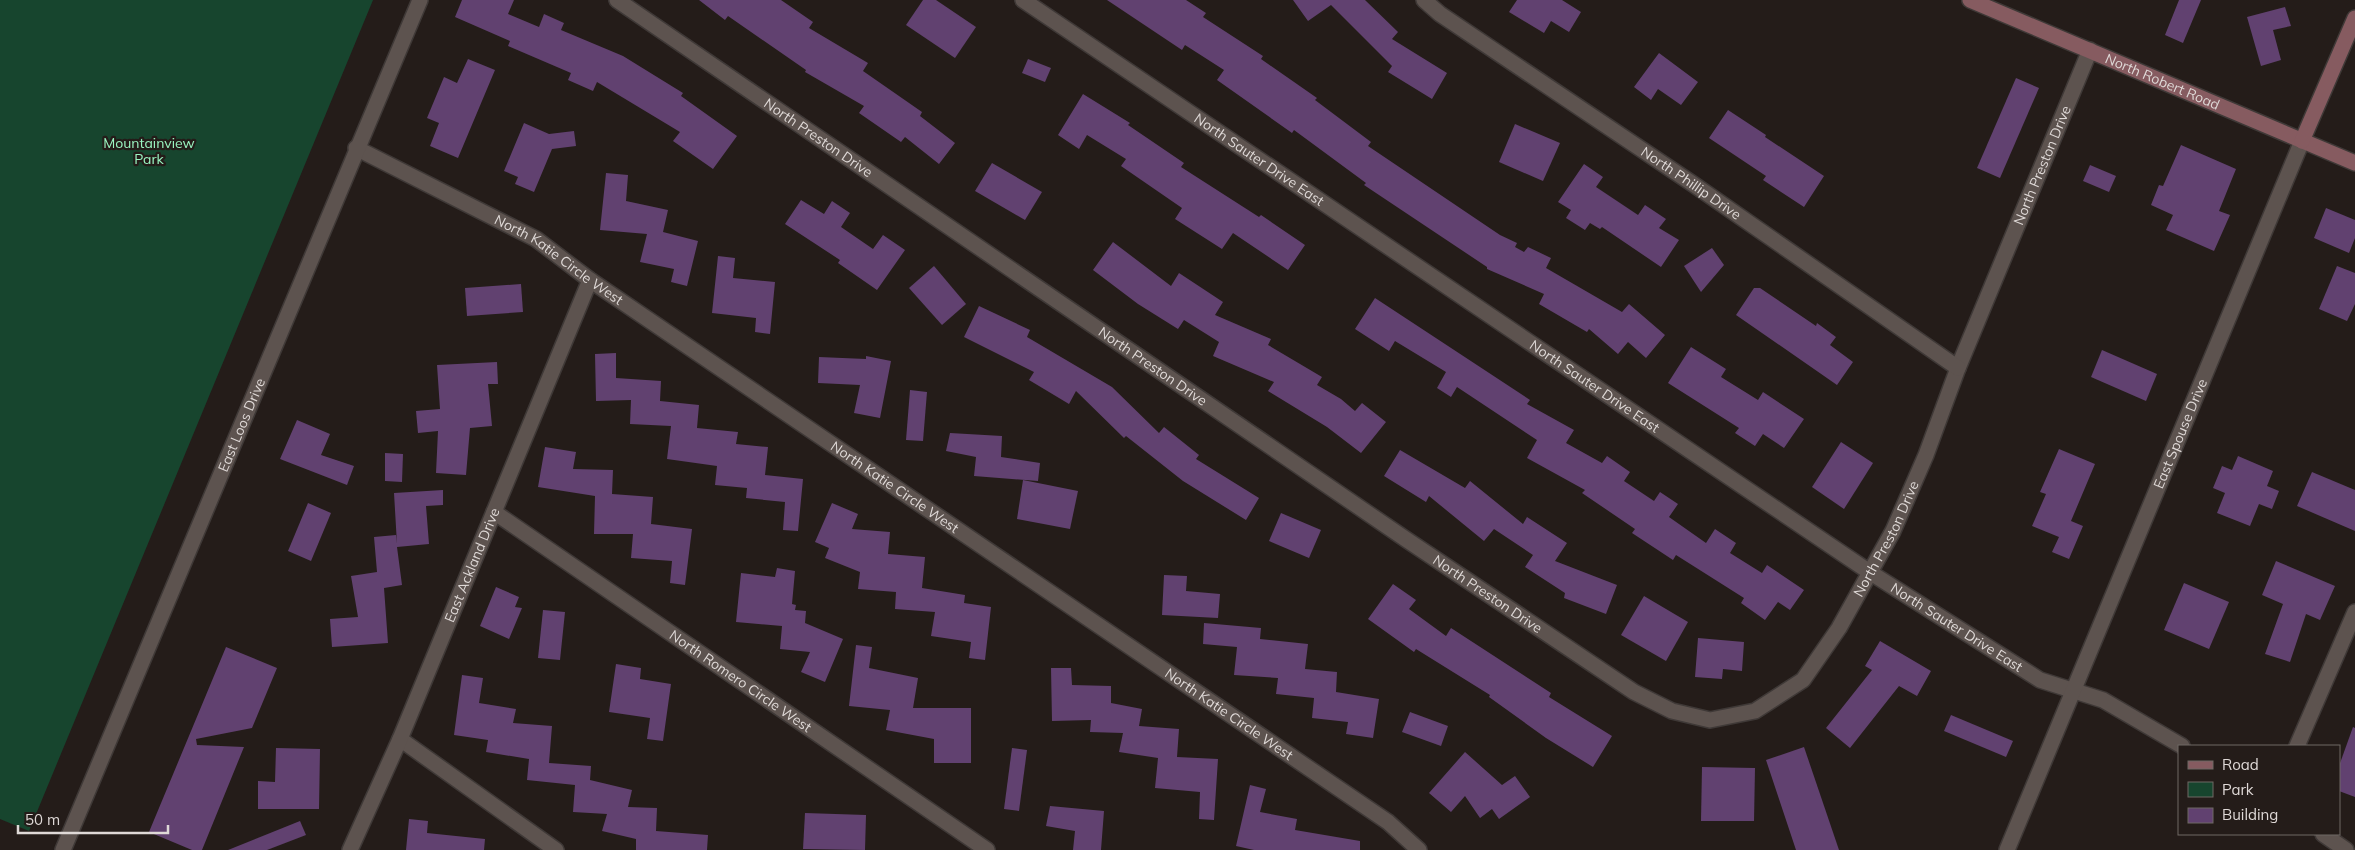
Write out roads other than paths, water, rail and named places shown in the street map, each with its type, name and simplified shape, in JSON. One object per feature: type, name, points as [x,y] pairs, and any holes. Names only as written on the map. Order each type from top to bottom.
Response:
[{"type":"main road","name":"North Robert Road","points":[[1970,0],[2355,163]]},
{"type":"main road","name":"East Spouse Drive","points":[[2302,141],[2355,18]]},
{"type":"street","name":"East Loos Drive","points":[[63,850],[356,148],[420,0]]},
{"type":"street","name":"North Preston Drive","points":[[617,0],[1415,545],[1634,692],[1672,711],[1710,720],[1755,710],[1803,680],[1840,628],[1892,531],[1926,455],[1958,368],[2090,50]]},
{"type":"street","name":"North Sauter Drive East","points":[[1023,0],[1871,573],[2040,680],[2103,700],[2180,745]]},
{"type":"street","name":"North Phillip Drive","points":[[1424,0],[1440,14],[1693,184],[1958,368]]},
{"type":"street","name":"East Spouse Drive","points":[[2007,850],[2302,141]]},
{"type":"street","name":"North Katie Circle West","points":[[356,148],[536,239],[590,280],[1388,822],[1418,850]]},
{"type":"street","name":"East Ackland Drive","points":[[350,850],[400,739],[590,280]]},
{"type":"street","name":"North Romero Circle West","points":[[494,512],[987,850]]},
{"type":"street","points":[[2297,745],[2355,612]]},
{"type":"street","points":[[400,739],[556,850]]},
{"type":"street","points":[[2324,835],[2346,850]]},
{"type":"park label","name":"Mountainview Park","points":[[149,152]]}]
